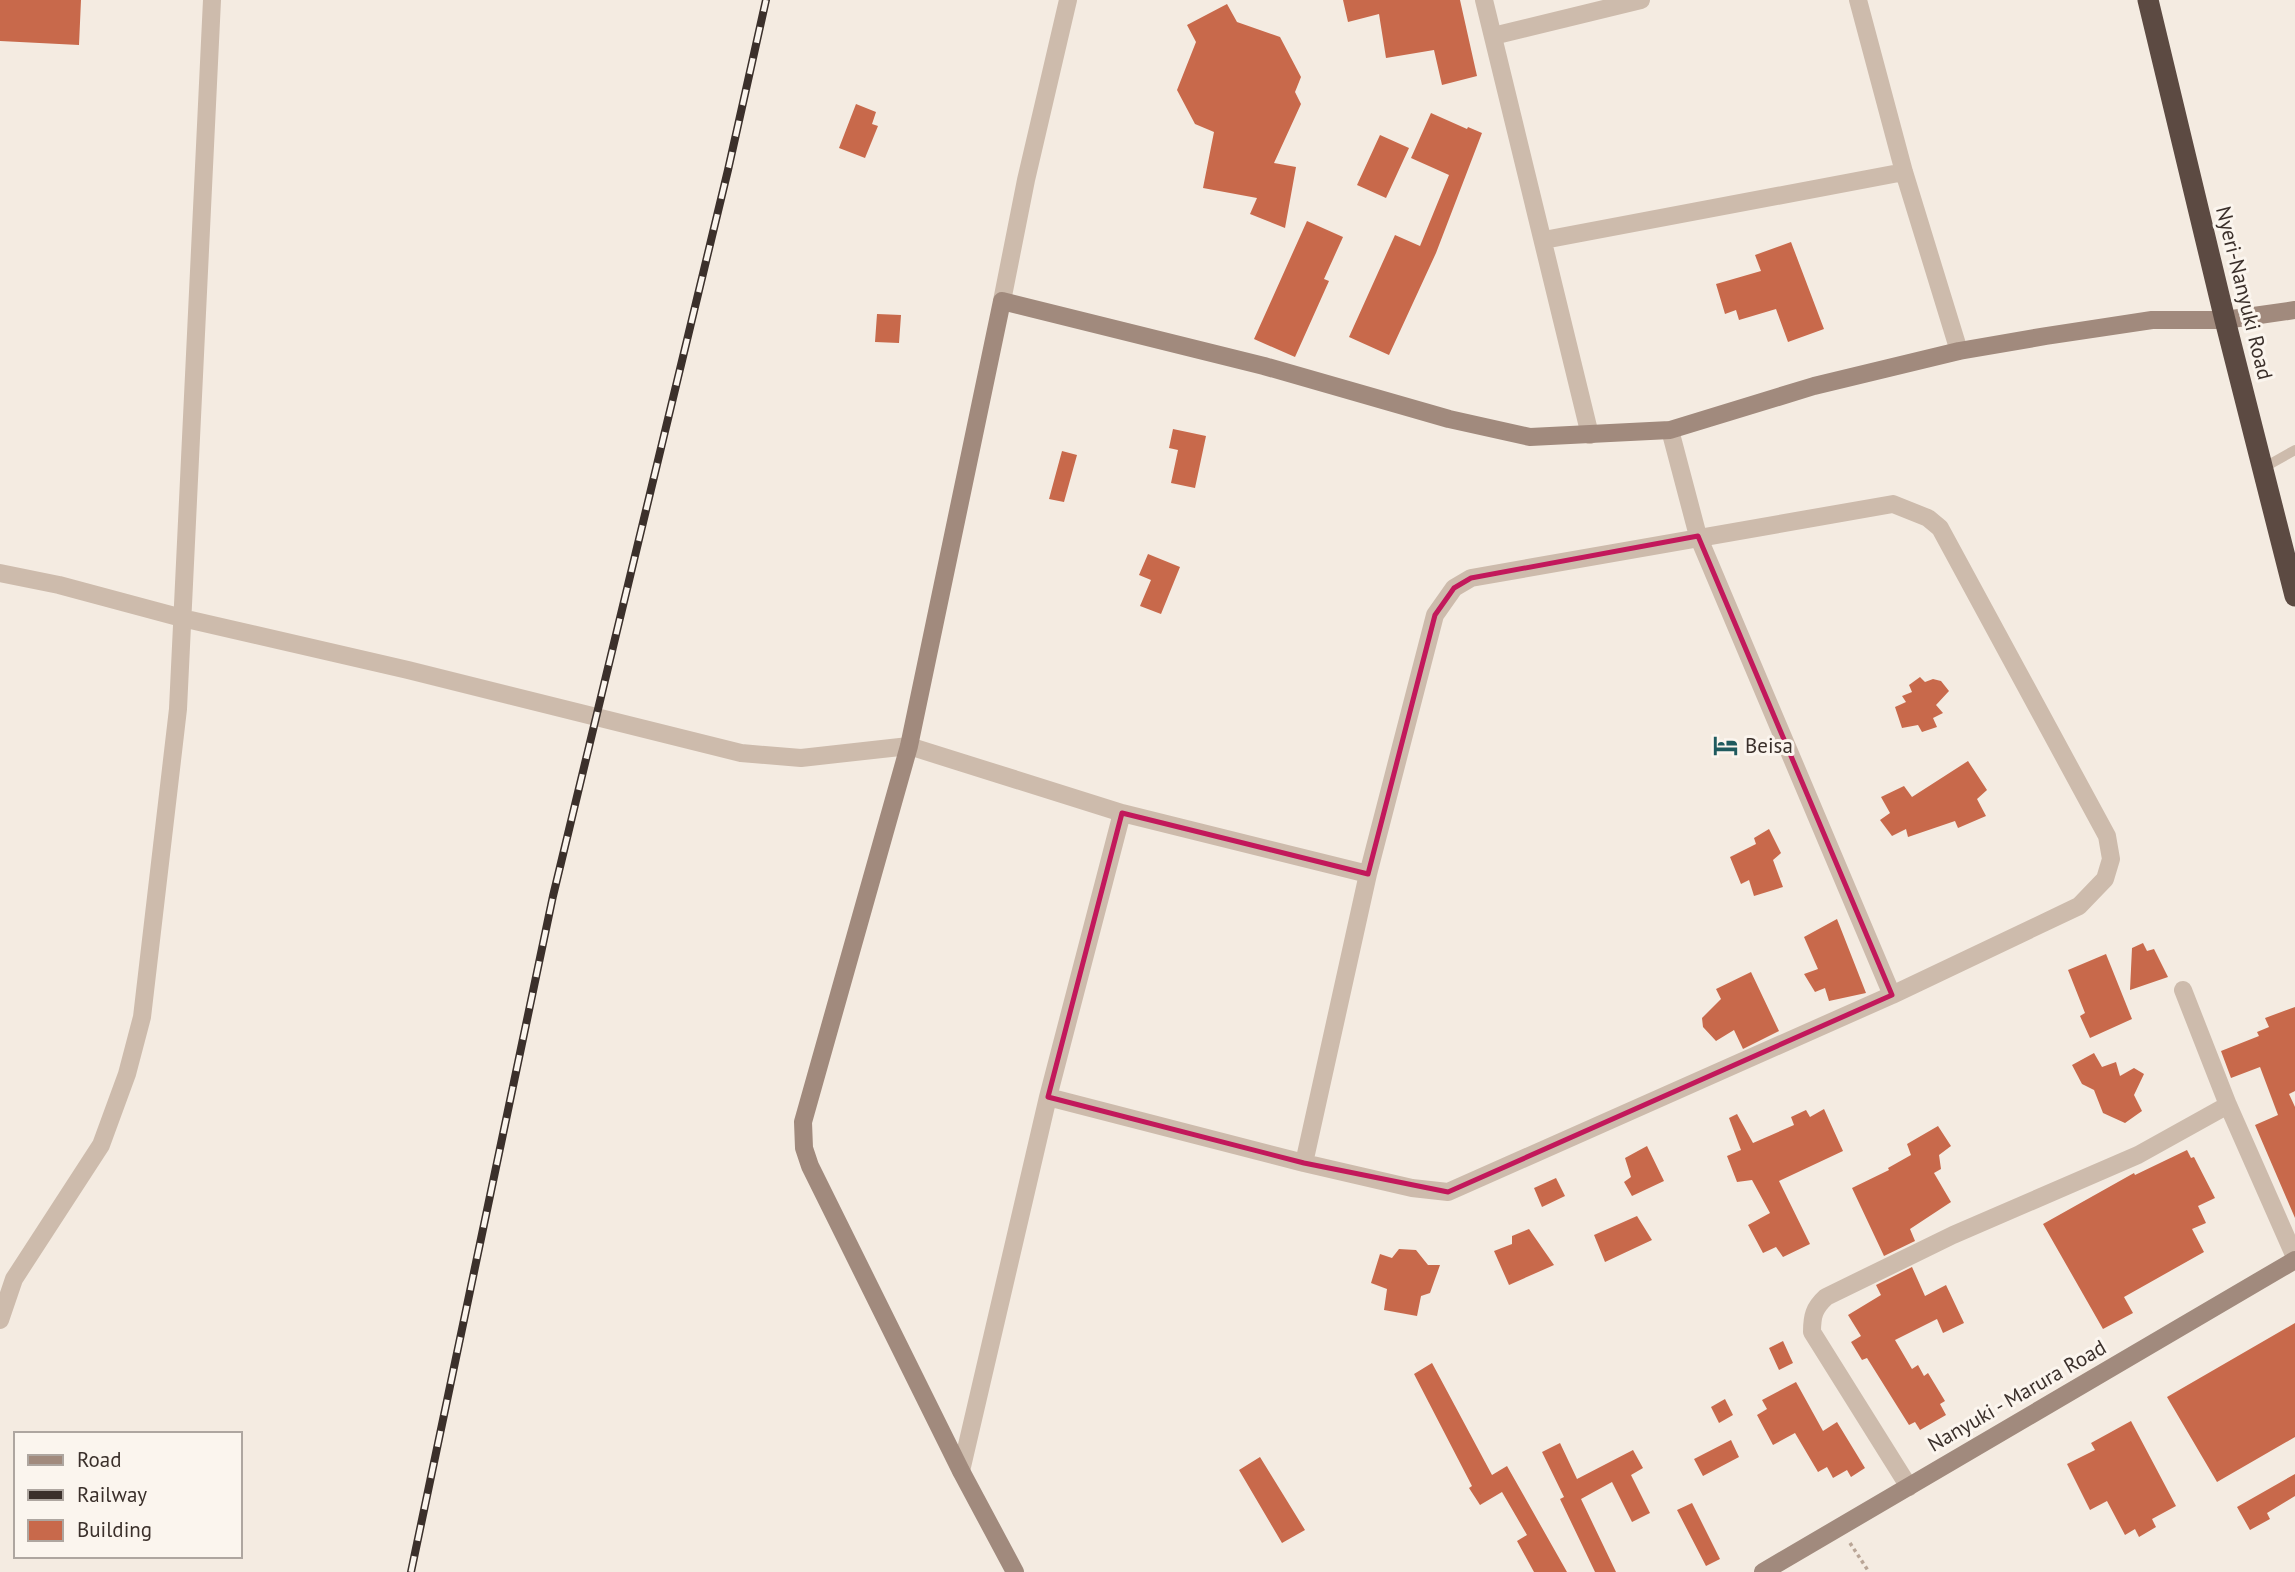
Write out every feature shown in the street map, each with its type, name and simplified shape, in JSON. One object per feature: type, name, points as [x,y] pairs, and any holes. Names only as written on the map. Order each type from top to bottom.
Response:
[{"type":"highway","name":"Nyeri-Nanyuki Road","points":[[2148,0],[2295,596]]},
{"type":"street","points":[[0,1320],[14,1279],[101,1145],[127,1074],[142,1017],[178,709],[212,0]]},
{"type":"street","points":[[1015,1572],[961,1471],[810,1166],[804,1148],[803,1122],[909,746],[1026,180],[1069,0]]},
{"type":"street","points":[[1484,0],[1590,435]]},
{"type":"street","points":[[1493,36],[1641,0]]},
{"type":"street","points":[[1858,0],[1903,172],[1959,351]]},
{"type":"street","points":[[1544,240],[1903,172]]},
{"type":"street","points":[[1002,301],[1264,366],[1449,419],[1530,437],[1670,430],[1814,386],[1959,351],[2152,320],[2225,320],[2295,310]]},
{"type":"street","points":[[1670,430],[1698,536],[1892,995]]},
{"type":"street","points":[[1048,1097],[1304,1163],[1412,1188],[1448,1192],[1892,995],[2079,906],[2105,879],[2111,859],[2107,836],[1940,528],[1928,517],[1892,504],[1471,578],[1454,588],[1435,615],[1368,874],[1304,1163]]},
{"type":"street","points":[[0,573],[59,585],[182,618],[395,667],[741,753],[801,758],[909,746],[1122,813],[1368,874]]},
{"type":"street","points":[[961,1471],[1048,1097],[1122,813]]},
{"type":"street","points":[[2183,990],[2228,1105],[2295,1258]]},
{"type":"street","points":[[1909,1487],[1812,1332],[1815,1307],[1826,1297],[1953,1234],[2138,1155],[2228,1105]]},
{"type":"street","name":"Nanyuki - Marura Road","points":[[1763,1572],[2295,1258]]},
{"type":"lane","points":[[2263,467],[2295,450]]},
{"type":"path","points":[[1839,1526],[1869,1572]]},
{"type":"highlighted area","points":[[1698,536],[1892,995],[1448,1192],[1304,1163],[1048,1097],[1122,813],[1368,874],[1435,615],[1454,588],[1471,578]]},
{"type":"building","points":[[0,0],[81,0],[79,45],[0,41]]},
{"type":"building","points":[[1343,0],[1460,0],[1477,76],[1442,85],[1434,50],[1386,58],[1379,14],[1348,22]]},
{"type":"building","points":[[1227,4],[1237,22],[1280,37],[1301,77],[1295,92],[1301,104],[1274,163],[1296,167],[1285,228],[1250,214],[1257,198],[1203,188],[1214,132],[1195,124],[1177,90],[1196,42],[1187,25]]},
{"type":"building","points":[[856,104],[876,112],[872,124],[878,126],[865,158],[839,148]]},
{"type":"building","points":[[1431,113],[1482,133],[1436,253],[1389,355],[1349,337],[1395,235],[1420,246],[1449,175],[1411,158]]},
{"type":"building","points":[[1380,135],[1409,148],[1386,198],[1357,185]]},
{"type":"building","points":[[1307,221],[1343,237],[1324,279],[1329,281],[1295,357],[1254,339]]},
{"type":"building","points":[[1791,242],[1824,329],[1788,342],[1776,309],[1739,320],[1736,310],[1725,314],[1716,284],[1761,271],[1755,255]]},
{"type":"building","points":[[877,314],[901,315],[899,343],[875,342]]},
{"type":"building","points":[[1173,429],[1206,436],[1195,488],[1171,483],[1178,450],[1169,448]]},
{"type":"building","points":[[1062,451],[1077,455],[1064,502],[1049,499]]},
{"type":"building","points":[[1148,554],[1180,567],[1161,614],[1140,606],[1151,580],[1139,575]]},
{"type":"building","points":[[1920,677],[1925,682],[1933,679],[1941,681],[1949,691],[1936,705],[1943,713],[1933,718],[1937,727],[1922,732],[1918,725],[1902,728],[1895,707],[1906,702],[1902,696],[1912,692],[1909,685]]},
{"type":"building","points":[[1968,761],[1987,790],[1977,799],[1986,816],[1958,828],[1955,821],[1908,837],[1906,829],[1892,836],[1880,820],[1890,813],[1881,797],[1904,786],[1912,797]]},
{"type":"building","points":[[1769,829],[1781,853],[1773,860],[1783,887],[1754,896],[1749,880],[1741,884],[1730,857],[1756,844],[1754,838]]},
{"type":"building","points":[[1837,919],[1866,993],[1829,1001],[1825,988],[1815,992],[1804,974],[1818,969],[1804,937]]},
{"type":"building","points":[[2143,943],[2147,951],[2154,949],[2168,977],[2130,990],[2132,948]]},
{"type":"building","points":[[2106,954],[2132,1019],[2090,1038],[2080,1016],[2085,1013],[2068,970]]},
{"type":"building","points":[[1751,972],[1779,1031],[1743,1049],[1734,1030],[1716,1041],[1703,1027],[1702,1018],[1721,999],[1716,989]]},
{"type":"building","points":[[2295,1007],[2295,1091],[2289,1094],[2295,1107],[2295,1218],[2255,1125],[2278,1115],[2260,1067],[2231,1078],[2221,1051],[2259,1036],[2257,1032],[2269,1027],[2265,1018]]},
{"type":"building","points":[[2094,1053],[2102,1067],[2116,1062],[2120,1076],[2134,1068],[2144,1074],[2134,1095],[2142,1111],[2125,1123],[2103,1113],[2094,1090],[2082,1084],[2072,1065]]},
{"type":"building","points":[[1824,1109],[1843,1151],[1779,1181],[1810,1244],[1783,1257],[1776,1247],[1763,1253],[1748,1225],[1770,1213],[1752,1180],[1737,1182],[1727,1156],[1741,1150],[1729,1118],[1737,1114],[1753,1143],[1794,1125],[1791,1117],[1806,1110],[1810,1117]]},
{"type":"building","points":[[1938,1126],[1951,1146],[1939,1155],[1941,1169],[1934,1173],[1951,1202],[1910,1229],[1915,1241],[1884,1256],[1852,1188],[1889,1170],[1888,1168],[1911,1155],[1907,1144]]},
{"type":"building","points":[[1647,1146],[1664,1181],[1632,1196],[1624,1182],[1631,1177],[1625,1158]]},
{"type":"building","points":[[2187,1150],[2191,1158],[2194,1157],[2215,1198],[2198,1206],[2206,1223],[2192,1229],[2204,1252],[2124,1297],[2133,1313],[2103,1329],[2043,1224],[2134,1173],[2135,1175]]},
{"type":"building","points":[[1556,1178],[1565,1196],[1542,1207],[1534,1188]]},
{"type":"building","points":[[1637,1216],[1652,1240],[1605,1262],[1594,1235]]},
{"type":"building","points":[[1529,1229],[1554,1265],[1509,1285],[1494,1251],[1512,1244],[1512,1236]]},
{"type":"building","points":[[1399,1249],[1416,1250],[1428,1265],[1440,1265],[1430,1293],[1421,1296],[1417,1316],[1384,1310],[1387,1289],[1371,1283],[1380,1254],[1392,1258]]},
{"type":"building","points":[[1912,1267],[1925,1296],[1946,1285],[1964,1323],[1943,1333],[1937,1319],[1895,1340],[1912,1369],[1918,1365],[1924,1376],[1928,1373],[1945,1401],[1940,1404],[1946,1415],[1920,1430],[1915,1422],[1909,1425],[1867,1358],[1862,1360],[1851,1342],[1861,1336],[1848,1315],[1881,1295],[1876,1285]]},
{"type":"building","points":[[2295,1323],[2295,1437],[2217,1482],[2167,1397]]},
{"type":"building","points":[[1783,1341],[1793,1363],[1779,1370],[1769,1348]]},
{"type":"building","points":[[1432,1363],[1492,1475],[1507,1466],[1567,1572],[1534,1572],[1517,1541],[1527,1535],[1502,1492],[1480,1505],[1469,1488],[1472,1486],[1414,1374]]},
{"type":"building","points":[[1796,1382],[1823,1431],[1837,1422],[1865,1468],[1851,1477],[1847,1470],[1833,1478],[1827,1467],[1818,1472],[1795,1433],[1773,1445],[1757,1415],[1767,1409],[1762,1400]]},
{"type":"building","points":[[1725,1399],[1733,1415],[1719,1423],[1711,1407]]},
{"type":"building","points":[[2131,1421],[2176,1506],[2152,1519],[2156,1527],[2139,1537],[2135,1529],[2125,1535],[2107,1501],[2090,1510],[2067,1464],[2095,1450],[2091,1443]]},
{"type":"building","points":[[1731,1440],[1739,1457],[1703,1476],[1694,1459]]},
{"type":"building","points":[[1560,1443],[1577,1479],[1633,1450],[1643,1468],[1631,1475],[1650,1513],[1632,1522],[1612,1482],[1581,1499],[1616,1572],[1595,1572],[1560,1499],[1564,1497],[1542,1452]]},
{"type":"building","points":[[1260,1457],[1305,1530],[1282,1543],[1239,1470]]},
{"type":"building","points":[[2295,1474],[2295,1496],[2267,1513],[2270,1519],[2250,1530],[2237,1507]]},
{"type":"building","points":[[1692,1503],[1720,1559],[1706,1566],[1677,1510]]},
{"type":"railway","points":[[411,1572],[553,896],[728,170],[766,0]]},
{"type":"place","name":"Beisa","points":[[1725,746]]}]
